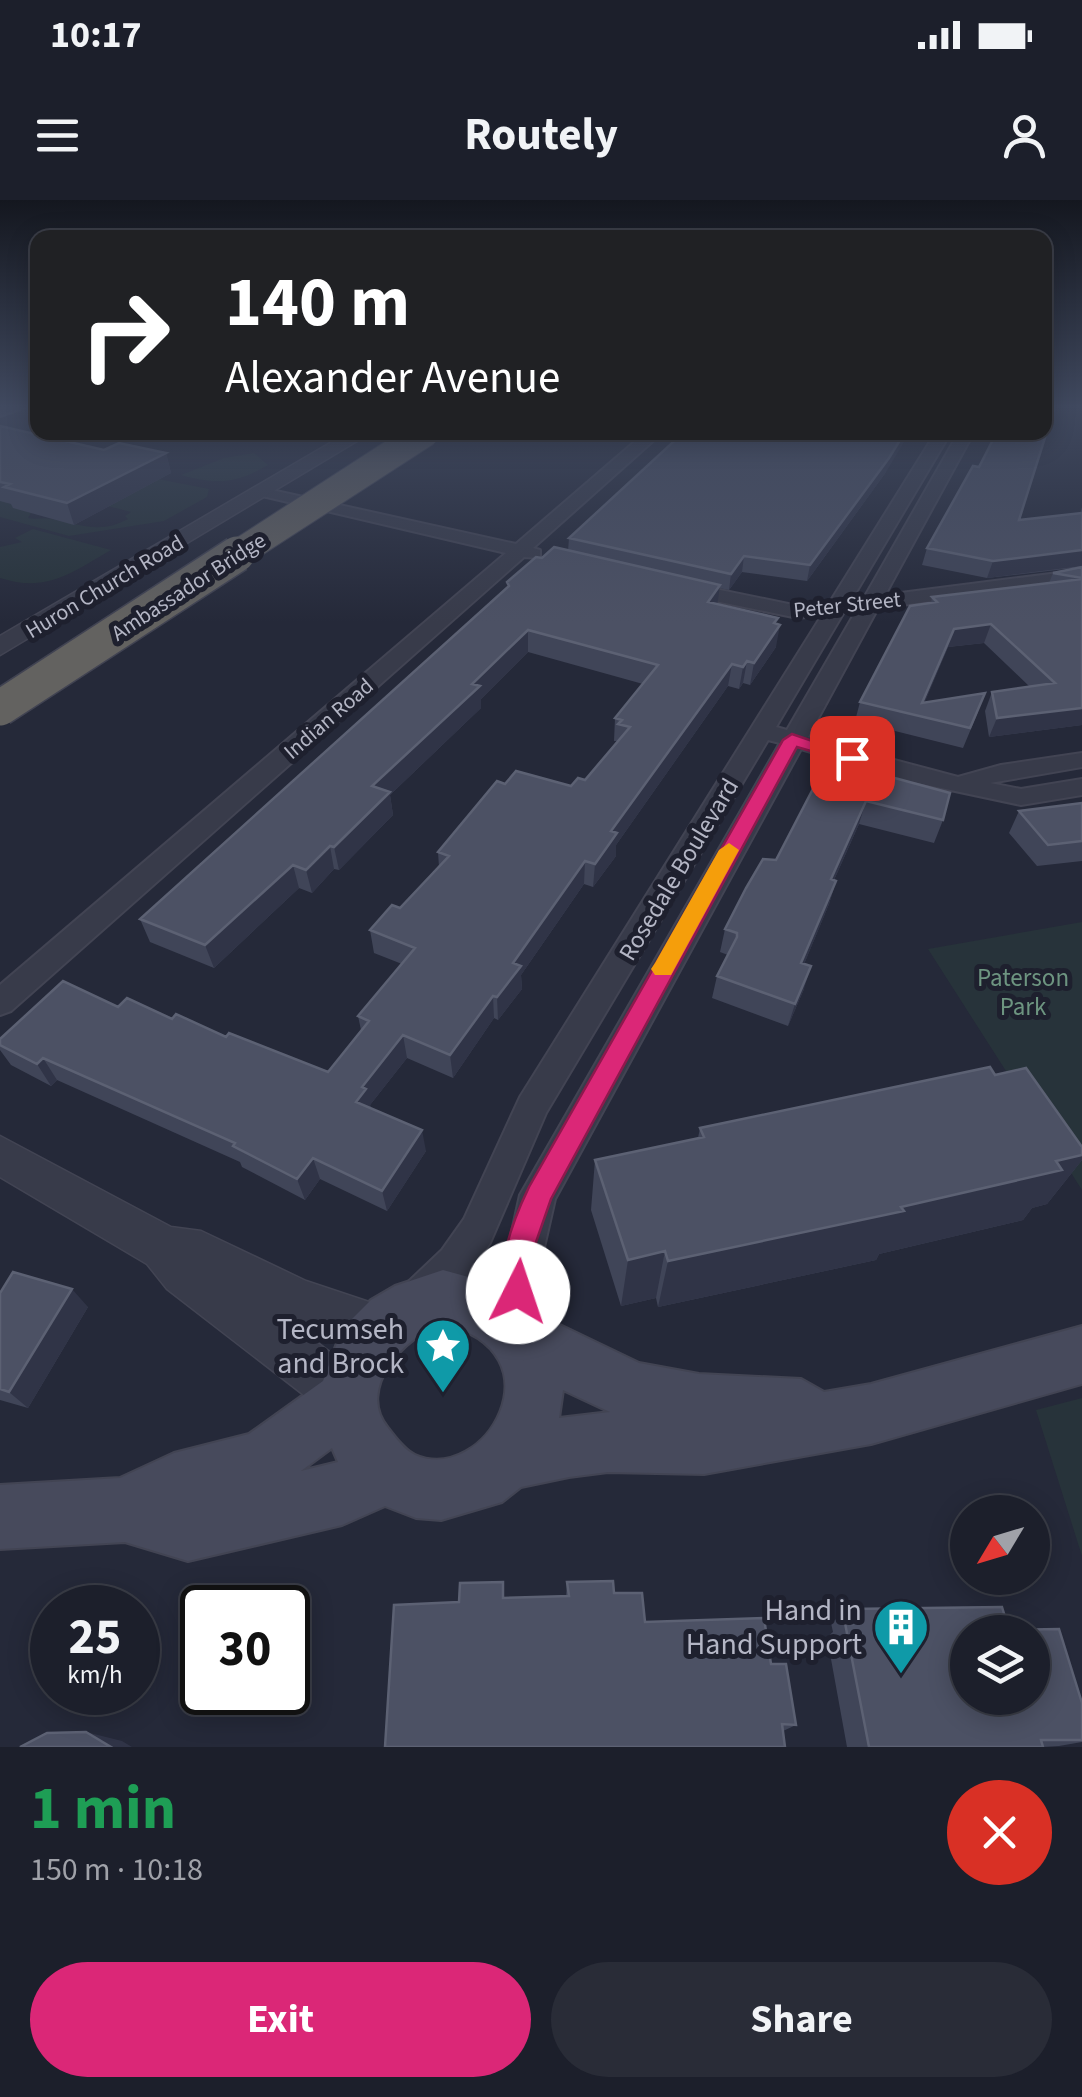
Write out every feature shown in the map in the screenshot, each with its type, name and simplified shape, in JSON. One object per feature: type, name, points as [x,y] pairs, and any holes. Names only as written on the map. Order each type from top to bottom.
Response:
[{"type":"highway","name":"Ambassador Bridge","points":[[0,708],[355,478]]},
{"type":"main road","points":[[521,1336],[535,1376],[535,1398],[520,1441],[505,1460],[471,1482],[449,1489],[405,1484],[366,1455],[354,1431],[349,1398],[360,1353],[396,1316],[443,1297],[472,1300],[499,1313],[521,1336],[641,1394],[713,1404],[871,1414]]},
{"type":"main road","points":[[505,1460],[588,1444],[704,1443],[871,1414],[1082,1354]]},
{"type":"main road","points":[[125,1510],[174,1484],[263,1461],[349,1398]]},
{"type":"main road","points":[[0,1517],[125,1510],[188,1529],[324,1498],[387,1474]]},
{"type":"street","name":"Huron Church Road","points":[[0,647],[286,478]]},
{"type":"street","name":"Indian Road","points":[[0,1002],[603,478]]},
{"type":"street","name":"Rosedale Boulevard","points":[[396,1316],[454,1263],[477,1232],[532,1107],[916,478]]},
{"type":"street","name":"Rosedale Boulevard","points":[[521,1336],[518,1292],[522,1242],[538,1195],[941,478]]},
{"type":"street","points":[[264,491],[558,560]]},
{"type":"street","name":"Peter Street","points":[[654,582],[768,609],[798,612],[1082,576]]},
{"type":"street","points":[[762,731],[917,776],[1021,797],[1082,787]]},
{"type":"street","points":[[963,783],[1001,772],[1082,760]]},
{"type":"street","points":[[0,1154],[164,1248],[184,1274],[349,1398]]},
{"type":"street","points":[[164,1248],[202,1252],[297,1302],[396,1316]]},
{"type":"green space","points":[[153,478],[209,489],[207,497],[164,521],[69,536],[0,517],[0,499],[31,513],[28,518],[91,527],[118,524],[128,519],[125,516],[131,512],[92,502]]},
{"type":"green space","points":[[196,478],[238,478],[216,481]]},
{"type":"green space","points":[[33,529],[111,550],[71,573],[45,582],[0,578],[0,547],[22,542],[15,538]]},
{"type":"green space","name":"Paterson Park","points":[[1082,922],[1082,1190],[928,949]]},
{"type":"green space","points":[[1082,1398],[1082,1556],[1036,1410]]},
{"type":"building","points":[[0,478],[116,478],[67,503],[4,487],[10,484],[0,482]]},
{"type":"building","points":[[634,478],[874,478],[810,565],[744,556],[731,574],[569,538]]},
{"type":"building","points":[[966,478],[1032,478],[1019,520],[1082,513],[1082,550],[993,561],[927,548]]},
{"type":"building","points":[[554,547],[720,585],[708,602],[778,618],[774,623],[780,625],[754,663],[747,661],[743,667],[732,664],[611,831],[617,833],[595,864],[585,861],[513,963],[521,966],[497,997],[493,996],[450,1055],[403,1035],[362,1087],[366,1089],[356,1102],[422,1130],[382,1191],[313,1158],[297,1179],[233,1146],[235,1143],[43,1058],[37,1064],[0,1045],[0,1039],[63,981],[118,1007],[127,998],[172,1019],[176,1014],[226,1037],[229,1033],[328,1072],[369,1021],[358,1016],[415,948],[370,930],[392,905],[400,908],[449,856],[438,852],[497,781],[505,784],[516,771],[571,786],[578,778],[585,780],[630,727],[618,724],[622,720],[615,718],[658,665],[528,630],[472,684],[480,686],[372,786],[390,792],[306,870],[293,865],[205,945],[140,919],[509,586],[507,582]]},
{"type":"building","points":[[1082,567],[1082,578],[1053,573]]},
{"type":"building","points":[[1082,579],[1082,708],[997,718],[992,692],[1055,683],[991,624],[954,629],[922,703],[985,693],[970,728],[860,702],[910,606],[937,602],[932,597]]},
{"type":"building","points":[[828,760],[950,793],[943,820],[866,801],[831,879],[836,881],[801,963],[811,966],[795,1004],[717,976],[737,937],[737,933],[725,929],[746,888],[763,859],[776,860]]},
{"type":"building","points":[[1082,803],[1082,841],[1048,845],[1019,811]]},
{"type":"building","points":[[990,1067],[995,1075],[1026,1068],[1082,1147],[1082,1155],[1056,1161],[1062,1170],[901,1207],[904,1211],[668,1261],[665,1251],[628,1260],[595,1160],[704,1137],[700,1128]]},
{"type":"building","points":[[13,1272],[72,1289],[9,1392],[0,1389],[0,1293]]},
{"type":"building","points":[[613,1581],[614,1593],[642,1593],[645,1622],[764,1618],[771,1664],[786,1664],[796,1725],[782,1724],[785,1747],[385,1747],[394,1605],[459,1602],[460,1583],[503,1582],[503,1598],[569,1596],[567,1582]]},
{"type":"building","name":"Hand in Hand Support","points":[[1002,1607],[1004,1615],[950,1615],[950,1715],[1050,1715],[1050,1629],[1059,1629],[1082,1703],[1082,1740],[1041,1740],[1043,1747],[869,1747],[845,1623],[852,1624],[849,1609]]},
{"type":"building","points":[[86,1732],[111,1747],[20,1747],[47,1733]]},
{"type":"slow traffic","points":[[663,969],[729,850]]},
{"type":"place","name":"Tecumseh and Brock","points":[[443,1395]]},
{"type":"place","name":"Hand in Hand Support","points":[[901,1676]]},
{"type":"route","points":[[518,1292],[522,1242],[538,1195],[792,740],[852,758]]}]
